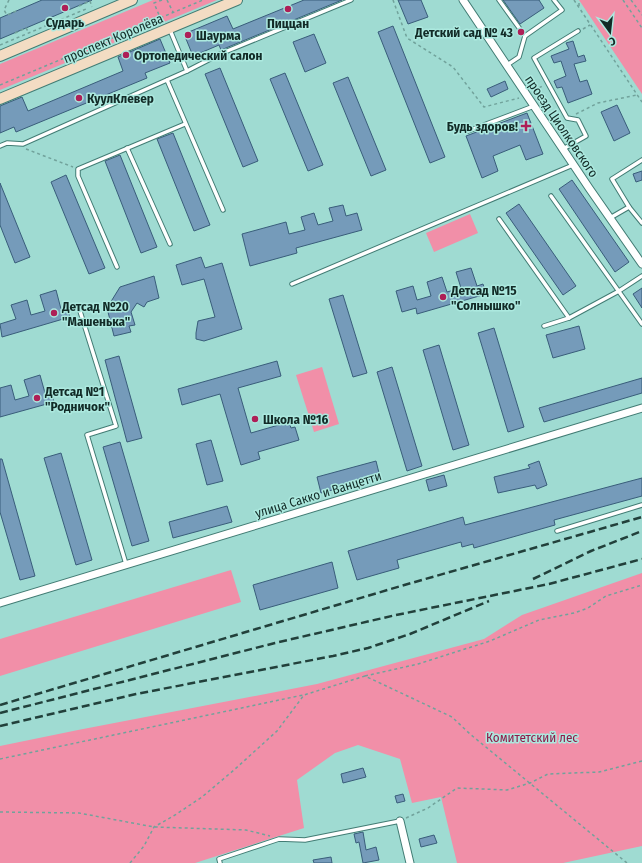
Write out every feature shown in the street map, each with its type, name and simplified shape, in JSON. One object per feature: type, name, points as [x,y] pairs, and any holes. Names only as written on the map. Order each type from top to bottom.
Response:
[{"type":"main road","points":[[0,56],[132,0]]},
{"type":"main road","name":"проспект Королёва","points":[[0,99],[237,0]]},
{"type":"street","name":"проезд Циолковского","points":[[463,0],[573,165],[642,264]]},
{"type":"street","name":"улица Сакко и Ванцетти","points":[[0,603],[642,408]]},
{"type":"street","points":[[400,821],[410,863]]},
{"type":"lane","points":[[0,146],[7,143],[23,144],[187,71],[220,54],[351,0]]},
{"type":"lane","points":[[499,0],[525,36]]},
{"type":"lane","points":[[507,65],[519,57],[525,36],[562,10],[554,0]]},
{"type":"lane","points":[[168,29],[187,71]]},
{"type":"lane","points":[[563,149],[586,136],[578,120],[567,118],[534,58],[578,32]]},
{"type":"lane","points":[[167,80],[223,210]]},
{"type":"lane","points":[[468,131],[534,106]]},
{"type":"lane","points":[[117,267],[78,176],[78,169],[185,124]]},
{"type":"lane","points":[[127,148],[170,244]]},
{"type":"lane","points":[[642,160],[612,179],[629,207],[642,223]]},
{"type":"lane","points":[[292,284],[573,165]]},
{"type":"lane","points":[[551,196],[642,324]]},
{"type":"lane","points":[[610,218],[629,207]]},
{"type":"lane","points":[[499,219],[569,318]]},
{"type":"lane","points":[[544,326],[569,318],[619,291],[642,276]]},
{"type":"lane","points":[[79,308],[116,426],[87,435],[126,564]]},
{"type":"lane","points":[[557,531],[642,505]]},
{"type":"lane","points":[[220,863],[219,859],[279,839],[306,840],[400,821]]},
{"type":"path","points":[[9,0],[4,10],[6,15],[19,10]]},
{"type":"path","points":[[153,0],[160,17],[168,29]]},
{"type":"path","points":[[154,3],[162,0]]},
{"type":"path","points":[[168,0],[173,12]]},
{"type":"path","points":[[0,85],[203,0]]},
{"type":"path","points":[[393,0],[407,38],[453,67],[484,107],[527,95],[547,82]]},
{"type":"path","points":[[574,0],[642,102]]},
{"type":"path","points":[[578,8],[579,0]]},
{"type":"path","points":[[623,0],[642,28]]},
{"type":"path","points":[[631,0],[642,15]]},
{"type":"path","points":[[0,45],[92,7],[90,1],[79,6]]},
{"type":"path","points":[[578,32],[590,25]]},
{"type":"path","points":[[14,33],[26,28],[28,33]]},
{"type":"path","points":[[567,118],[598,103],[637,95]]},
{"type":"path","points":[[21,144],[24,148],[78,169]]},
{"type":"path","points":[[0,759],[304,695],[365,676],[418,664],[476,646],[539,620],[574,613],[588,608],[606,596],[642,585]]},
{"type":"path","points":[[365,676],[452,717],[470,734],[627,863]]},
{"type":"path","points":[[130,863],[144,846],[154,826],[175,815],[202,797],[234,770],[277,731],[304,695]]},
{"type":"path","points":[[400,821],[428,808],[457,788],[507,790],[530,783],[548,774],[599,772],[642,761]]},
{"type":"path","points":[[0,812],[79,813],[154,826],[246,830],[279,839]]},
{"type":"green space","points":[[153,0],[217,0],[0,90],[0,64]]},
{"type":"green space","points":[[579,0],[642,0],[642,94]]},
{"type":"green space","points":[[470,214],[478,233],[434,252],[426,233]]},
{"type":"green space","points":[[322,367],[339,424],[314,432],[296,375]]},
{"type":"green space","points":[[231,570],[241,602],[0,676],[0,639]]},
{"type":"green space","name":"Комитетский лес","points":[[642,573],[642,846],[563,863],[457,863],[441,797],[412,803],[400,759],[358,745],[335,753],[297,780],[304,828],[195,863],[0,863],[0,746],[317,684],[484,639],[522,615]]},
{"type":"building","points":[[42,0],[92,0],[0,39],[0,18]]},
{"type":"building","points":[[304,0],[342,0],[221,50],[219,45],[193,56],[184,34],[227,16],[233,29]]},
{"type":"building","points":[[398,0],[421,0],[428,17],[408,24]]},
{"type":"building","points":[[503,0],[539,0],[544,8],[520,24]]},
{"type":"building","points":[[393,26],[445,157],[430,163],[378,32]]},
{"type":"building","points":[[314,34],[326,63],[305,72],[293,42]]},
{"type":"building","points":[[160,39],[170,63],[145,73],[147,78],[16,132],[14,127],[0,133],[0,106],[22,97],[28,111],[123,71],[118,57]]},
{"type":"building","points":[[573,41],[578,57],[584,55],[586,61],[574,64],[580,82],[587,80],[592,94],[568,103],[562,87],[557,88],[554,81],[566,76],[561,61],[554,63],[551,56],[569,49],[566,43]]},
{"type":"building","points":[[220,68],[258,161],[243,167],[205,74]]},
{"type":"building","points":[[285,73],[323,165],[308,171],[270,79]]},
{"type":"building","points":[[348,77],[386,170],[371,176],[333,83]]},
{"type":"building","points":[[505,81],[508,89],[491,97],[487,89]]},
{"type":"building","points":[[617,105],[630,133],[614,141],[601,112]]},
{"type":"building","points":[[527,113],[543,154],[526,160],[520,145],[493,156],[498,171],[482,178],[466,136]]},
{"type":"building","points":[[173,133],[210,225],[194,231],[157,139]]},
{"type":"building","points":[[120,155],[157,247],[141,253],[105,161]]},
{"type":"building","points":[[642,171],[642,180],[636,182],[633,174]]},
{"type":"building","points":[[66,175],[105,268],[89,274],[51,182]]},
{"type":"building","points":[[572,180],[629,262],[615,272],[559,189]]},
{"type":"building","points":[[0,183],[30,257],[15,263],[0,225]]},
{"type":"building","points":[[519,204],[576,286],[563,295],[506,213]]},
{"type":"building","points":[[343,205],[346,216],[357,213],[362,230],[296,248],[297,253],[250,266],[242,234],[286,222],[289,234],[305,230],[301,217],[314,213],[318,225],[333,221],[329,208]]},
{"type":"building","points":[[201,257],[205,268],[222,263],[242,329],[204,341],[196,339],[198,321],[215,317],[204,279],[182,285],[176,265]]},
{"type":"building","points":[[471,268],[477,286],[483,284],[486,294],[417,314],[416,308],[402,312],[396,291],[413,286],[417,300],[431,296],[427,282],[442,277],[447,292],[461,288],[456,272]]},
{"type":"building","points":[[154,276],[159,298],[147,302],[144,307],[137,303],[131,312],[135,325],[129,326],[131,332],[114,336],[107,308],[120,287]]},
{"type":"building","points":[[642,288],[642,308],[633,294]]},
{"type":"building","name":"Детсад №20 \"Машенька\"","points":[[56,290],[61,309],[67,307],[70,317],[2,337],[0,324],[16,319],[11,305],[27,300],[31,315],[45,311],[40,295]]},
{"type":"building","points":[[343,295],[367,373],[353,377],[329,299]]},
{"type":"building","points":[[579,326],[585,349],[553,358],[546,335]]},
{"type":"building","points":[[494,328],[524,427],[508,432],[478,333]]},
{"type":"building","points":[[439,345],[469,445],[453,450],[423,350]]},
{"type":"building","points":[[119,356],[142,438],[127,442],[105,360]]},
{"type":"building","points":[[277,361],[281,376],[238,388],[251,433],[289,422],[291,428],[295,427],[299,440],[258,452],[260,459],[241,465],[220,394],[182,405],[178,389]]},
{"type":"building","points":[[392,367],[422,466],[407,471],[377,372]]},
{"type":"building","name":"Детсад №1 \"Родничок\"","points":[[40,375],[45,393],[51,391],[54,402],[0,417],[0,388],[11,385],[15,400],[29,396],[24,380]]},
{"type":"building","points":[[642,378],[642,393],[544,422],[539,408]]},
{"type":"building","points":[[211,440],[223,481],[207,485],[196,444]]},
{"type":"building","points":[[120,442],[149,541],[132,546],[103,447]]},
{"type":"building","points":[[61,453],[92,560],[76,565],[44,458]]},
{"type":"building","points":[[0,459],[2,459],[35,576],[20,580],[0,512]]},
{"type":"building","points":[[376,461],[380,477],[321,493],[317,477]]},
{"type":"building","points":[[539,461],[547,485],[537,489],[535,485],[498,493],[494,477],[530,468],[528,465]]},
{"type":"building","points":[[444,475],[447,486],[429,491],[426,480]]},
{"type":"building","points":[[642,478],[642,496],[554,520],[555,525],[474,548],[473,544],[462,547],[461,542],[397,560],[399,568],[357,580],[348,551],[463,517],[465,525]]},
{"type":"building","points":[[227,506],[232,522],[173,538],[169,522]]},
{"type":"building","points":[[332,562],[338,588],[260,610],[253,585]]},
{"type":"building","points":[[363,768],[366,777],[343,783],[341,774]]},
{"type":"building","points":[[403,794],[405,801],[397,803],[395,796]]},
{"type":"building","points":[[363,832],[366,850],[376,847],[379,860],[363,863],[359,842],[356,843],[354,834]]},
{"type":"building","points":[[434,835],[437,843],[421,847],[419,839]]},
{"type":"building","points":[[331,857],[332,863],[314,863],[313,860]]},
{"type":"railway","points":[[0,705],[401,586],[642,517]]},
{"type":"railway","points":[[533,579],[591,551],[642,531]]},
{"type":"railway","points":[[0,713],[275,643],[396,615],[549,584],[642,559]]},
{"type":"railway","points":[[0,726],[136,694],[368,648],[410,634],[489,601]]},
{"type":"place","name":"Сударь","points":[[65,8]]},
{"type":"place","name":"Пиццан","points":[[288,9]]},
{"type":"place","name":"Детский сад № 43","points":[[521,32]]},
{"type":"place","name":"Шаурма","points":[[188,35]]},
{"type":"place","name":"Ортопедический салон","points":[[126,55]]},
{"type":"place","name":"КуулКлевер","points":[[79,98]]},
{"type":"place","name":"Будь здоров!","points":[[526,126]]},
{"type":"place","name":"Детсад №15 \"Солнышко\"","points":[[443,297]]},
{"type":"place","name":"Детсад №20 \"Машенька\"","points":[[54,313]]},
{"type":"place","name":"Детсад №1 \"Родничок\"","points":[[37,398]]},
{"type":"place","name":"Школа №16","points":[[255,419]]}]
